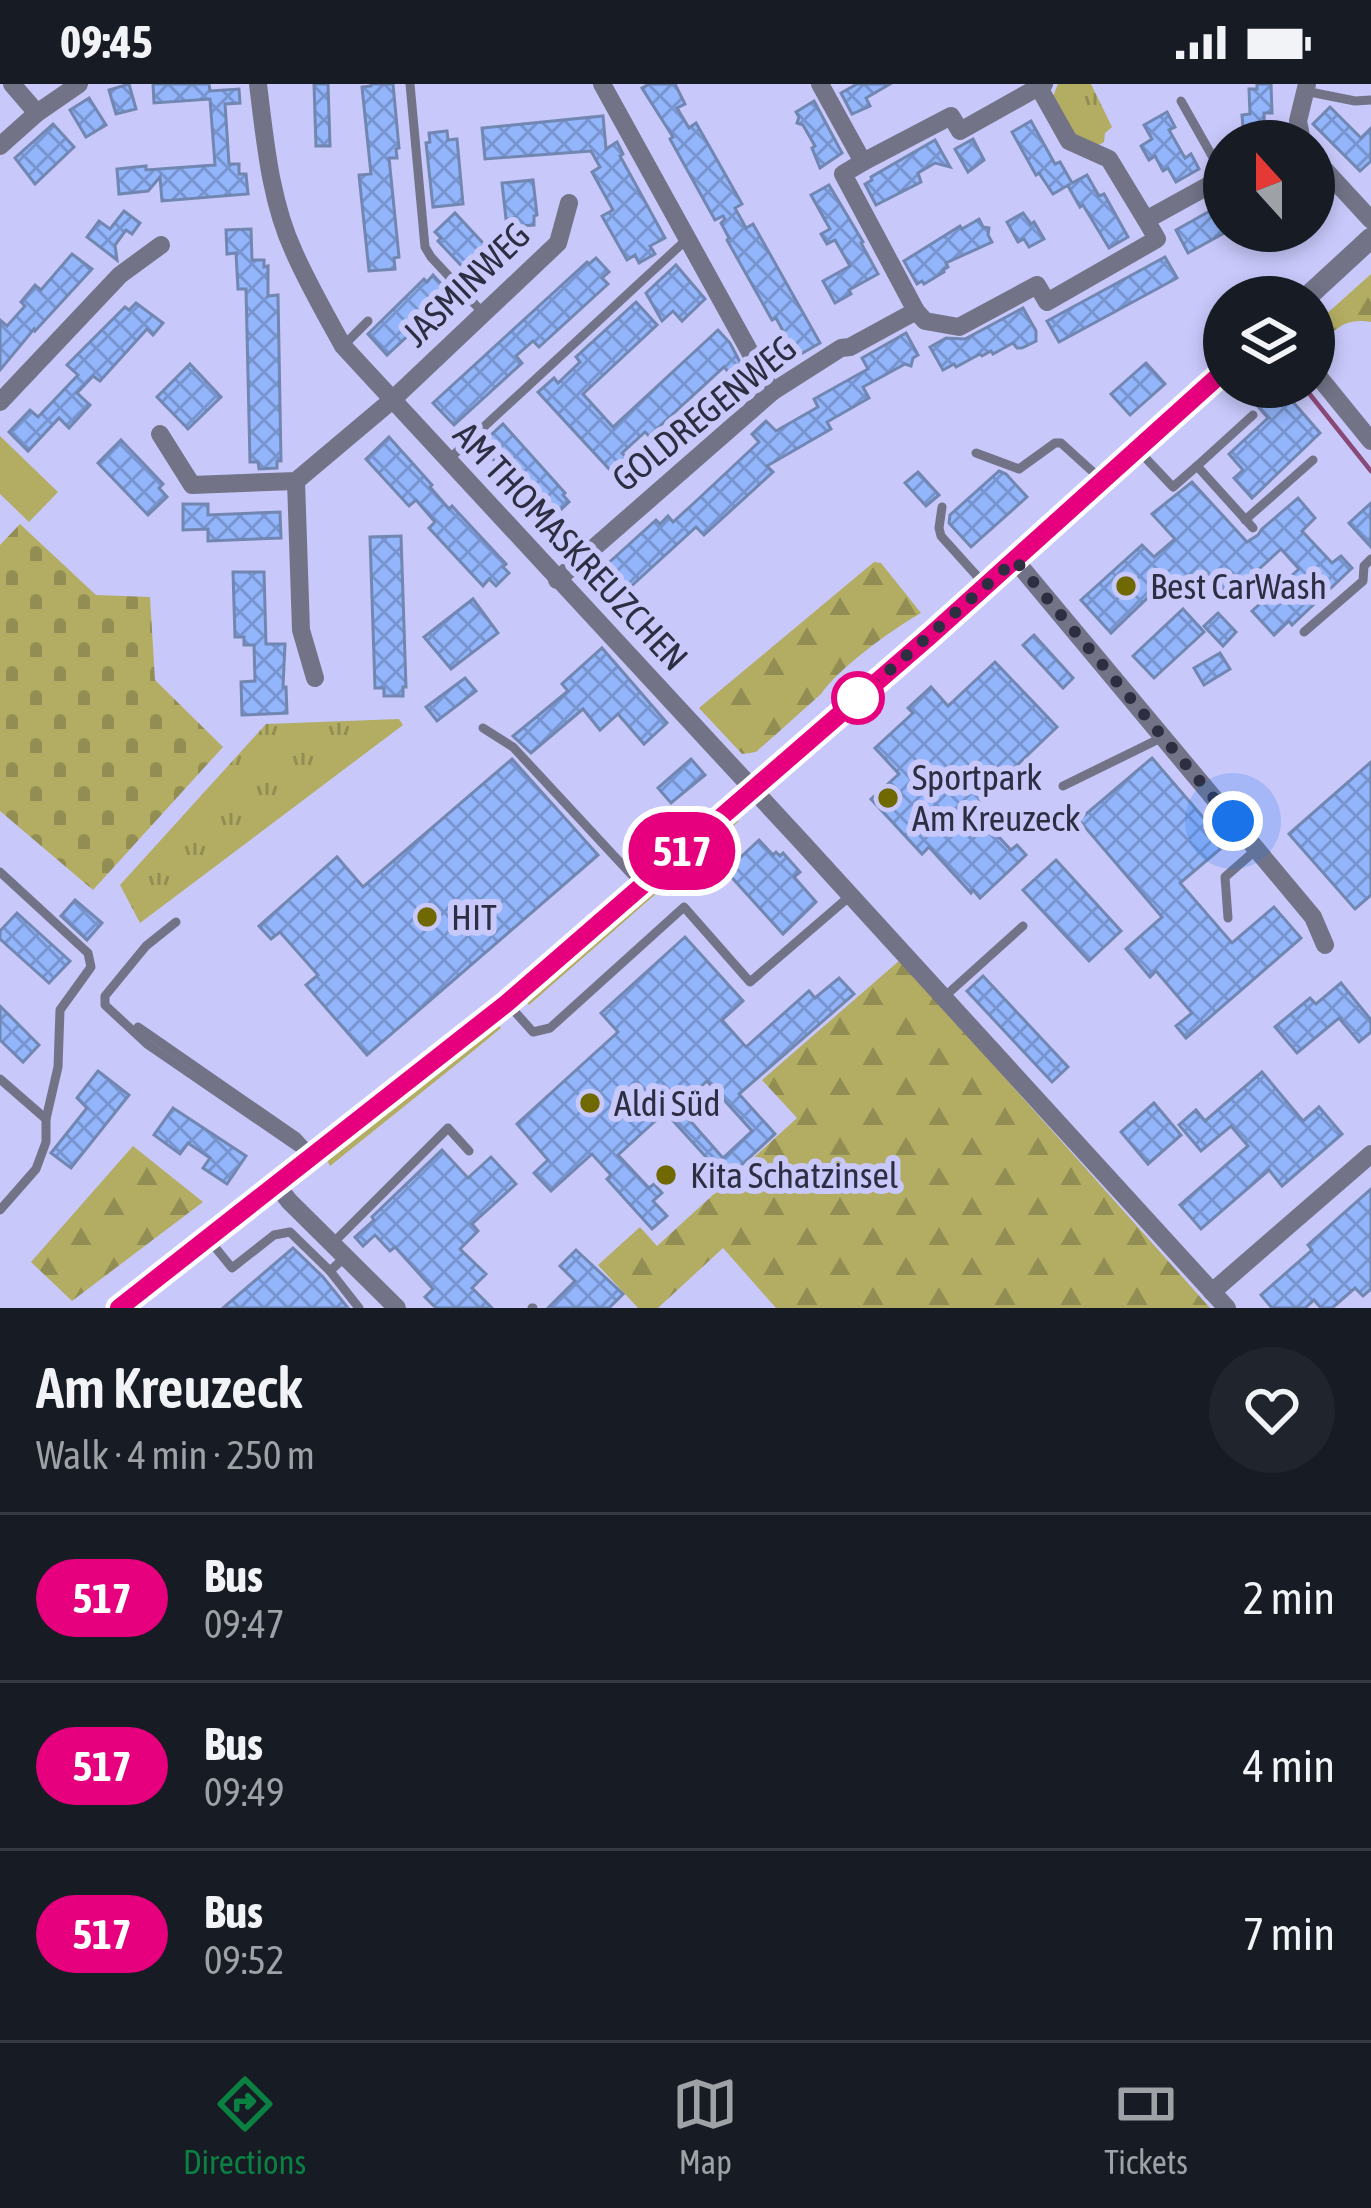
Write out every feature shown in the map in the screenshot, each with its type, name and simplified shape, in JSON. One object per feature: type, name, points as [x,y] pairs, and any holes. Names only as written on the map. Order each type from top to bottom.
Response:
[{"type":"street","points":[[12,84],[37,113]]},
{"type":"street","points":[[0,146],[79,84]]},
{"type":"street","name":"AM THOMASKREUZCHEN","points":[[259,84],[266,152],[281,217],[292,250],[343,346],[1227,1308]]},
{"type":"street","points":[[602,84],[772,392]]},
{"type":"street","points":[[820,84],[863,162]]},
{"type":"street","points":[[1040,85],[1069,141],[1109,159],[1157,239],[1047,302],[1037,285],[959,327],[925,321],[843,175],[951,116],[960,131],[1040,85]]},
{"type":"street","points":[[1298,120],[1306,87]]},
{"type":"street","points":[[1335,181],[1371,220]]},
{"type":"street","points":[[1146,220],[1203,189]]},
{"type":"street","name":"JASMINWEG","points":[[296,481],[391,401],[558,243],[569,203]]},
{"type":"street","points":[[1330,276],[1371,238]]},
{"type":"street","points":[[0,402],[120,275],[160,245]]},
{"type":"street","name":"GOLDREGENWEG","points":[[557,580],[772,392],[841,348],[916,311]]},
{"type":"street","points":[[130,1304],[207,1237],[507,1003],[986,586],[1203,390]]},
{"type":"street","points":[[1335,397],[1371,441]]},
{"type":"street","points":[[160,434],[192,485],[296,481],[301,630],[315,678]]},
{"type":"street","points":[[1015,560],[1313,917],[1325,945]]},
{"type":"street","points":[[1212,1292],[1371,1154]]},
{"type":"street","points":[[276,1184],[336,1257],[397,1308]]},
{"type":"lane","points":[[410,84],[425,247],[483,313]]},
{"type":"lane","points":[[1306,87],[1354,101],[1371,100]]},
{"type":"lane","points":[[1181,101],[1203,140]]},
{"type":"lane","points":[[448,460],[686,239]]},
{"type":"lane","points":[[343,346],[368,321]]},
{"type":"lane","points":[[1137,449],[1173,488],[1253,416]]},
{"type":"lane","points":[[976,453],[1019,469],[1061,443],[1103,481]]},
{"type":"lane","points":[[1197,466],[1249,524],[1312,460]]},
{"type":"lane","points":[[942,507],[941,536],[986,586]]},
{"type":"lane","points":[[1304,632],[1364,581],[1364,566],[1371,559]]},
{"type":"lane","points":[[483,728],[513,747],[642,886]]},
{"type":"lane","points":[[1064,786],[1162,737]]},
{"type":"lane","points":[[1228,918],[1225,877],[1257,850]]},
{"type":"lane","points":[[0,872],[88,953],[91,967],[60,1010],[58,1067],[46,1119],[46,1142],[36,1169],[0,1210]]},
{"type":"lane","points":[[507,1003],[533,1032],[550,1028],[684,908],[750,982],[851,896]]},
{"type":"lane","points":[[176,922],[146,946],[104,996],[105,1005],[148,1044],[312,1157]]},
{"type":"lane","points":[[943,998],[1022,926]]},
{"type":"lane","points":[[138,1027],[296,1137],[312,1157]]},
{"type":"lane","points":[[0,1079],[46,1119]]},
{"type":"lane","points":[[336,1257],[448,1128],[470,1151]]},
{"type":"lane","points":[[207,1237],[232,1268],[274,1235],[290,1232],[336,1257],[359,1308]]},
{"type":"green space","points":[[1058,84],[1091,84],[1112,127],[1104,142],[1095,147],[1072,136],[1052,99]]},
{"type":"green space","points":[[1371,274],[1371,322],[1347,323],[1335,330],[1335,306]]},
{"type":"green space","points":[[0,436],[58,492],[29,522],[0,494]]},
{"type":"green space","points":[[20,524],[96,595],[150,597],[155,680],[223,747],[93,890],[0,811],[0,545]]},
{"type":"green space","points":[[874,562],[881,563],[921,613],[853,661],[756,752],[742,754],[699,708]]},
{"type":"green space","points":[[399,719],[403,725],[140,923],[120,885],[266,724]]},
{"type":"green space","points":[[739,821],[529,1005],[526,1001]]},
{"type":"green space","points":[[900,960],[1210,1308],[776,1308],[723,1248],[658,1308],[638,1308],[598,1265],[640,1227],[657,1246],[797,1118],[762,1080]]},
{"type":"green space","points":[[498,1024],[501,1028],[330,1166],[327,1160]]},
{"type":"green space","points":[[133,1146],[203,1202],[72,1301],[31,1262]]},
{"type":"building","points":[[129,84],[136,109],[116,114],[109,90]]},
{"type":"building","points":[[153,84],[209,84],[210,91],[239,89],[240,103],[225,104],[229,164],[239,164],[239,174],[246,174],[248,194],[162,201],[160,177],[148,191],[119,194],[117,169],[215,165],[210,99],[154,103]]},
{"type":"building","points":[[314,84],[328,84],[330,146],[316,146]]},
{"type":"building","points":[[393,84],[399,148],[397,158],[389,158],[399,257],[394,258],[395,269],[369,271],[359,175],[371,174],[362,87]]},
{"type":"building","points":[[675,84],[685,104],[677,108],[689,128],[696,123],[742,204],[735,208],[746,228],[753,224],[820,343],[794,358],[776,318],[772,320],[727,240],[721,223],[725,219],[715,220],[642,88]]},
{"type":"building","points":[[857,84],[890,84],[866,98],[870,106],[852,114],[841,93]]},
{"type":"building","points":[[1257,84],[1271,84],[1272,113],[1264,113],[1264,120],[1242,120],[1242,115],[1250,114],[1249,89],[1257,89]]},
{"type":"building","points":[[89,98],[106,125],[86,137],[70,110]]},
{"type":"building","points":[[814,101],[842,153],[820,168],[815,146],[797,123],[796,112]]},
{"type":"building","points":[[1330,107],[1361,138],[1371,128],[1371,161],[1360,171],[1335,146],[1335,120],[1317,120]]},
{"type":"building","points":[[1167,112],[1175,127],[1169,130],[1185,158],[1191,154],[1199,169],[1176,182],[1155,156],[1149,160],[1141,146],[1152,139],[1144,125]]},
{"type":"building","points":[[603,116],[606,149],[617,142],[665,238],[650,246],[655,254],[639,263],[635,255],[627,260],[602,216],[613,210],[592,172],[600,167],[591,151],[485,159],[482,128]]},
{"type":"building","points":[[1031,121],[1055,164],[1060,162],[1072,183],[1087,175],[1099,196],[1104,194],[1128,237],[1109,248],[1070,184],[1053,194],[1036,175],[1012,132]]},
{"type":"building","points":[[53,124],[74,147],[35,184],[15,158]]},
{"type":"building","points":[[447,131],[448,140],[457,139],[463,204],[433,207],[426,143],[429,133]]},
{"type":"building","points":[[973,139],[984,160],[968,172],[955,149]]},
{"type":"building","points":[[935,140],[950,167],[935,163],[918,173],[921,182],[876,205],[865,184],[871,177]]},
{"type":"building","points":[[533,180],[537,215],[534,225],[520,226],[532,240],[478,290],[435,232],[455,213],[495,256],[516,237],[515,218],[506,219],[502,183]]},
{"type":"building","points":[[829,185],[878,274],[835,303],[823,281],[850,266],[835,240],[827,244],[821,234],[830,229],[811,195]]},
{"type":"building","points":[[124,211],[140,223],[132,234],[126,230],[115,245],[117,260],[87,237],[99,221],[110,229]]},
{"type":"building","points":[[1023,213],[1044,239],[1029,247],[1024,239],[1018,242],[1007,222]]},
{"type":"building","points":[[1203,215],[1203,245],[1188,253],[1176,230]]},
{"type":"building","points":[[979,219],[989,228],[992,242],[946,263],[944,272],[917,284],[904,261]]},
{"type":"building","points":[[251,229],[252,260],[264,260],[268,296],[278,295],[281,461],[277,468],[259,469],[258,462],[250,462],[246,289],[238,289],[236,253],[227,254],[226,230]]},
{"type":"building","points":[[72,254],[92,269],[0,370],[0,320],[7,326],[35,285],[41,290]]},
{"type":"building","points":[[1165,257],[1177,278],[1059,342],[1047,321]]},
{"type":"building","points":[[596,258],[609,272],[602,278],[608,284],[539,347],[533,341],[516,356],[522,363],[454,425],[433,403]]},
{"type":"building","points":[[676,265],[705,299],[682,321],[673,311],[662,321],[646,293]]},
{"type":"building","points":[[433,275],[446,289],[439,295],[445,301],[387,355],[368,334]]},
{"type":"building","points":[[636,302],[657,325],[583,394],[613,427],[718,330],[743,368],[733,377],[724,367],[649,436],[645,432],[622,453],[626,457],[611,471],[538,392],[554,378],[558,383],[580,362],[576,357]]},
{"type":"building","points":[[136,303],[163,323],[153,335],[147,329],[100,381],[93,376],[77,393],[90,405],[69,428],[59,418],[28,451],[9,432],[30,410],[38,417],[78,375],[67,365],[125,307],[129,310]]},
{"type":"building","points":[[1023,308],[1036,331],[1036,341],[1022,348],[1013,343],[943,370],[930,347],[946,338],[965,339]]},
{"type":"building","points":[[906,333],[918,355],[911,366],[905,364],[863,387],[869,398],[827,422],[831,429],[767,466],[773,472],[704,535],[696,527],[615,601],[593,577],[656,520],[660,524],[668,516],[673,522],[759,442],[752,434],[766,421],[776,431],[818,407],[814,399],[868,369],[862,358]]},
{"type":"building","points":[[1146,363],[1165,384],[1130,415],[1111,394]]},
{"type":"building","points":[[190,364],[221,397],[188,429],[157,397]]},
{"type":"building","points":[[1259,408],[1298,408],[1320,433],[1252,498],[1234,478],[1243,470],[1229,454],[1268,418]]},
{"type":"building","points":[[503,424],[565,493],[569,502],[556,514],[550,508],[543,514],[480,445]]},
{"type":"building","points":[[389,437],[449,509],[452,506],[506,564],[503,567],[509,573],[496,586],[489,579],[483,586],[429,528],[435,522],[416,500],[409,506],[366,459]]},
{"type":"building","points":[[121,440],[163,484],[159,488],[167,497],[148,515],[98,463]]},
{"type":"building","points":[[999,471],[1027,497],[971,547],[949,523],[950,515]]},
{"type":"building","points":[[918,472],[939,495],[926,506],[905,483]]},
{"type":"building","points":[[1192,482],[1247,542],[1298,498],[1315,518],[1302,531],[1332,563],[1341,556],[1352,568],[1292,625],[1289,621],[1274,635],[1252,611],[1299,569],[1281,549],[1228,597],[1205,573],[1176,599],[1162,584],[1111,633],[1081,600],[1142,545],[1154,557],[1175,539],[1152,514]]},
{"type":"building","points":[[1371,503],[1371,547],[1349,523]]},
{"type":"building","points":[[183,504],[208,504],[208,515],[280,512],[281,538],[208,541],[208,529],[183,530]]},
{"type":"building","points":[[401,536],[406,687],[403,696],[384,696],[384,688],[375,688],[370,537]]},
{"type":"building","points":[[233,572],[264,572],[266,644],[285,644],[287,713],[242,715],[241,682],[255,681],[254,645],[244,645],[244,637],[235,637]]},
{"type":"building","points":[[473,599],[498,633],[451,669],[424,637]]},
{"type":"building","points":[[1183,609],[1204,632],[1154,678],[1133,656]]},
{"type":"building","points":[[1218,613],[1236,632],[1223,646],[1204,626]]},
{"type":"building","points":[[1034,635],[1073,678],[1063,688],[1023,645]]},
{"type":"building","points":[[602,648],[667,723],[644,744],[618,714],[600,730],[583,709],[531,753],[513,736],[568,691],[562,684]]},
{"type":"building","points":[[1220,653],[1230,669],[1204,685],[1194,668]]},
{"type":"building","points":[[995,662],[1057,727],[972,808],[1011,850],[1017,845],[1026,855],[980,898],[929,847],[922,854],[871,799],[899,774],[875,748],[913,713],[908,708],[931,687],[948,706]]},
{"type":"building","points":[[465,678],[476,691],[437,721],[426,707]]},
{"type":"building","points":[[1152,758],[1226,844],[1180,883],[1232,943],[1274,907],[1301,938],[1186,1038],[1176,1026],[1192,1013],[1156,971],[1150,977],[1126,949],[1162,917],[1079,820]]},
{"type":"building","name":"HIT","points":[[512,759],[598,855],[367,1055],[306,985],[318,975],[280,932],[271,939],[259,926],[337,857],[363,887]]},
{"type":"building","points":[[691,759],[705,775],[671,803],[658,788]]},
{"type":"building","points":[[1371,762],[1371,895],[1355,909],[1289,834]]},
{"type":"building","points":[[759,840],[773,855],[783,853],[800,872],[794,877],[816,902],[783,934],[726,871]]},
{"type":"building","points":[[1056,860],[1121,931],[1089,961],[1023,890]]},
{"type":"building","points":[[75,900],[102,923],[87,940],[61,916]]},
{"type":"building","points":[[17,913],[70,961],[49,983],[0,939],[0,931]]},
{"type":"building","points":[[685,937],[743,1001],[722,1020],[746,1047],[809,991],[815,998],[839,978],[854,994],[739,1094],[775,1134],[726,1179],[665,1112],[618,1155],[649,1188],[654,1184],[662,1193],[653,1201],[667,1216],[652,1229],[607,1179],[611,1175],[592,1154],[551,1191],[534,1173],[548,1160],[517,1124],[618,1032],[601,1013]],"holes":[[[707,1081],[752,1131],[723,1158],[678,1107]]]},
{"type":"building","points":[[983,976],[1068,1067],[1052,1082],[967,991]]},
{"type":"building","points":[[1341,983],[1371,1020],[1371,1032],[1359,1042],[1339,1018],[1297,1053],[1275,1027],[1310,998],[1316,1004]]},
{"type":"building","points":[[0,1006],[39,1045],[23,1062],[0,1040]]},
{"type":"building","points":[[98,1071],[129,1095],[71,1168],[51,1153],[87,1108],[77,1098]]},
{"type":"building","points":[[1262,1072],[1303,1121],[1319,1107],[1342,1134],[1282,1186],[1269,1170],[1201,1229],[1180,1205],[1248,1146],[1231,1126],[1201,1151],[1179,1125],[1196,1110],[1205,1121]]},
{"type":"building","points":[[1154,1103],[1181,1135],[1148,1164],[1121,1132]]},
{"type":"building","points":[[173,1108],[246,1156],[227,1184],[203,1168],[210,1158],[188,1143],[180,1154],[154,1135]]},
{"type":"building","points":[[442,1150],[468,1178],[491,1157],[516,1184],[472,1224],[478,1231],[460,1249],[486,1274],[472,1288],[492,1308],[436,1308],[425,1297],[433,1289],[395,1247],[390,1251],[375,1235],[363,1246],[355,1237]]},
{"type":"building","points":[[1371,1189],[1371,1289],[1363,1296],[1355,1288],[1332,1308],[1321,1308],[1314,1300],[1305,1308],[1272,1308],[1261,1295]]},
{"type":"building","points":[[293,1248],[348,1308],[223,1308]]},
{"type":"building","points":[[576,1250],[623,1294],[609,1308],[548,1308],[575,1281],[560,1266]]},
{"type":"waterway","points":[[1321,408],[1371,471]]},
{"type":"bus line","name":"517","points":[[119,1308],[507,1003],[931,635],[1203,390]]},
{"type":"place","name":"Best CarWash","points":[[1126,586]]},
{"type":"place","name":"Sportpark Am Kreuzeck","points":[[888,798]]},
{"type":"place","name":"HIT","points":[[427,917]]},
{"type":"place","name":"Aldi Süd","points":[[590,1103]]},
{"type":"place","name":"Kita Schatzinsel","points":[[666,1175]]},
{"type":"route","points":[[858,698],[1015,560],[1233,821]]}]
